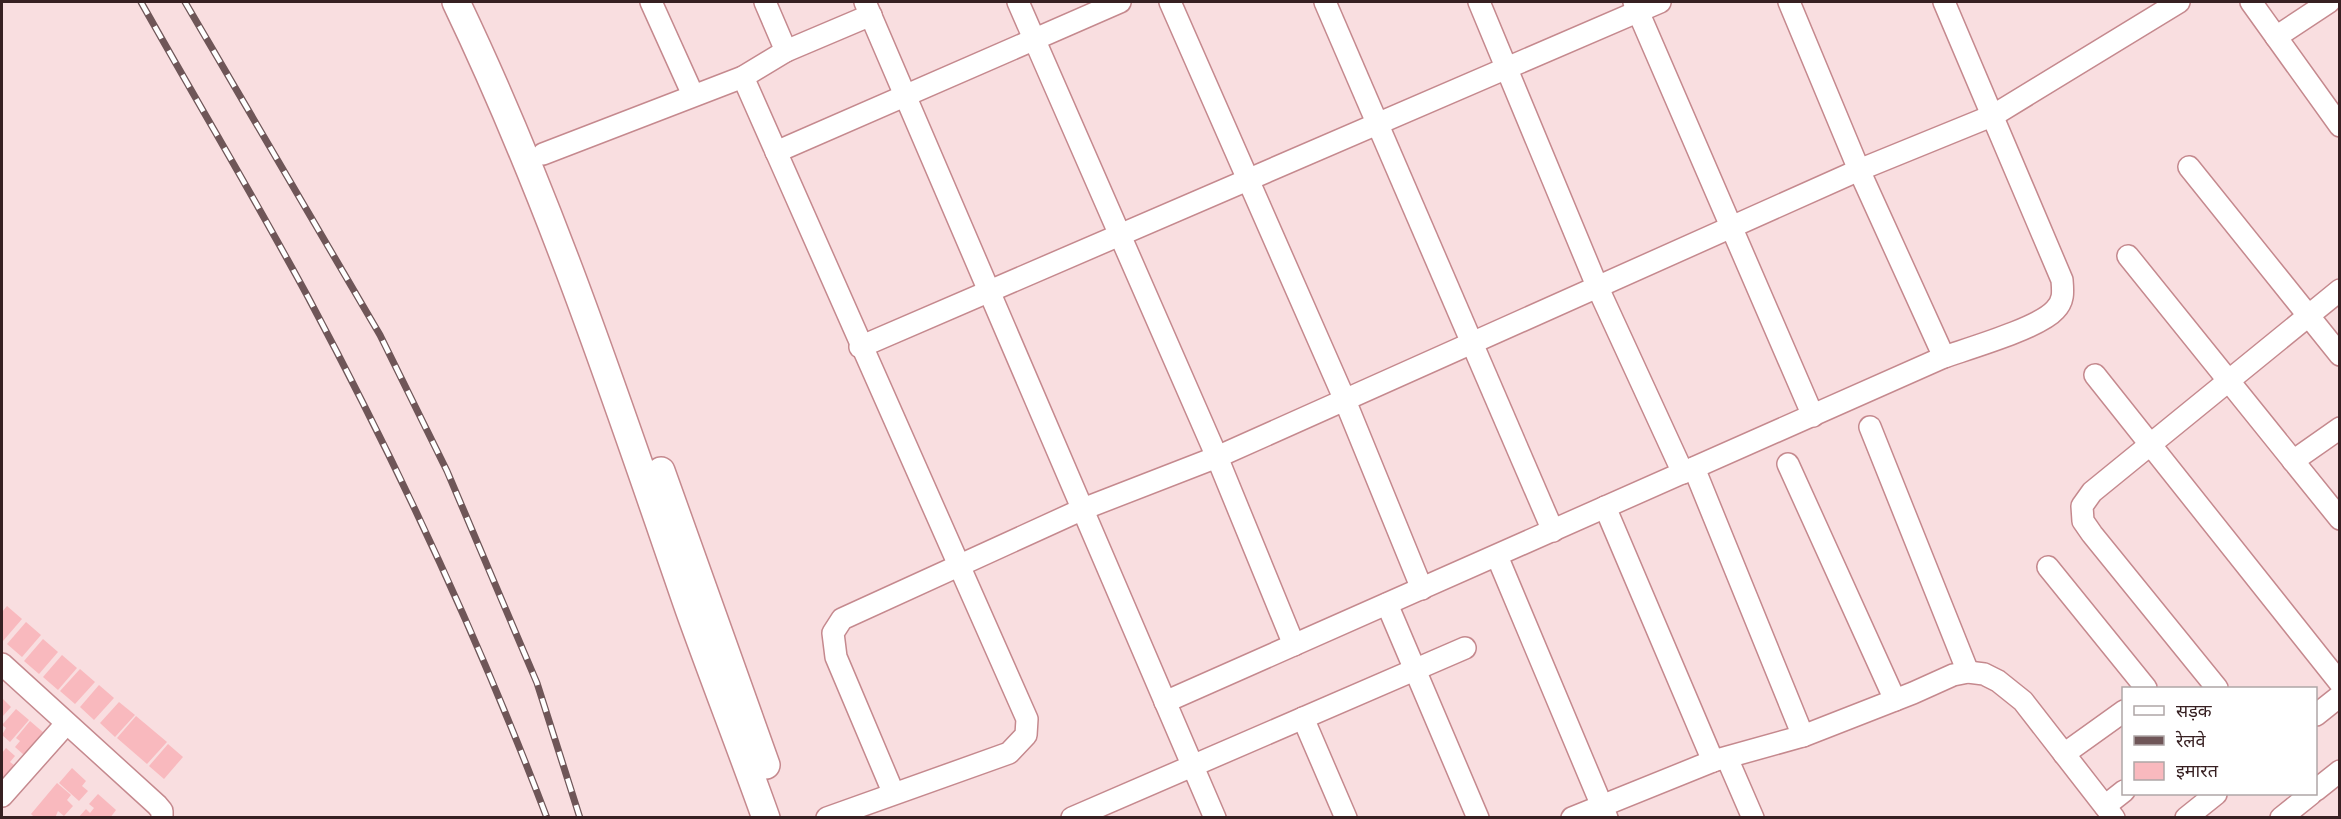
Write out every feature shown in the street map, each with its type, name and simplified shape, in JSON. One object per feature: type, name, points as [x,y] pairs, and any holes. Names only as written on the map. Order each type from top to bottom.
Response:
[{"type":"street","points":[[456,2],[528,160],[554,226],[604,360],[690,612],[766,818]]},
{"type":"street","points":[[475,2],[543,154],[632,387],[785,818]]},
{"type":"street","points":[[651,2],[693,95]]},
{"type":"street","points":[[765,2],[786,51]]},
{"type":"street","points":[[1018,2],[1216,457],[1294,645]]},
{"type":"street","points":[[776,152],[1120,2]]},
{"type":"street","points":[[1170,2],[1246,180],[1344,398],[1422,589]]},
{"type":"street","points":[[1325,2],[1473,340],[1553,531]]},
{"type":"street","points":[[1479,2],[1597,286],[1689,471],[1803,736]]},
{"type":"street","points":[[860,347],[1508,68],[1636,6],[1660,2]]},
{"type":"street","points":[[1789,2],[1859,170],[1944,357]]},
{"type":"street","points":[[1165,702],[1944,357],[2037,322],[2055,311],[2063,299],[2062,280],[1994,115],[1944,2]]},
{"type":"street","points":[[893,792],[836,657],[833,633],[842,619],[1083,509],[1216,457],[1730,226],[1994,115],[2179,2]]},
{"type":"street","points":[[2251,2],[2338,121]]},
{"type":"street","points":[[2276,37],[2329,2]]},
{"type":"street","points":[[1636,6],[1813,416]]},
{"type":"street","points":[[543,154],[743,77],[786,51],[868,8],[1215,818]]},
{"type":"street","points":[[743,77],[860,347],[1026,719],[1026,735],[1009,753],[893,792],[826,818]]},
{"type":"street","points":[[2189,167],[2340,355]]},
{"type":"street","points":[[2128,256],[2340,519]]},
{"type":"street","points":[[2216,687],[2084,521],[2082,506],[2092,492],[2340,291]]},
{"type":"street","points":[[2095,375],[2340,683]]},
{"type":"street","points":[[1870,427],[1968,672]]},
{"type":"street","points":[[2293,461],[2340,428]]},
{"type":"street","points":[[1788,464],[1895,700]]},
{"type":"street","points":[[1605,507],[1720,759],[1753,818]]},
{"type":"street","points":[[1497,556],[1604,811]]},
{"type":"street","points":[[2049,567],[2145,687]]},
{"type":"street","points":[[1386,604],[1478,818]]},
{"type":"street","points":[[1081,816],[1465,648]]},
{"type":"street","points":[[2,664],[157,805],[162,811],[162,818]]},
{"type":"street","points":[[1572,818],[1604,811],[1720,759],[1803,736],[1953,675],[1968,672],[1984,674],[2012,691],[2109,812],[2122,794]]},
{"type":"street","points":[[2317,714],[2340,696]]},
{"type":"street","points":[[2064,754],[2122,712]]},
{"type":"street","points":[[1303,718],[1346,818]]},
{"type":"street","points":[[2,796],[66,724]]},
{"type":"street","points":[[2317,789],[2340,771]]},
{"type":"street","points":[[2186,818],[2215,795]]},
{"type":"street","points":[[2281,818],[2310,795]]},
{"type":"building","points":[[7,606],[22,619],[3,641],[2,612]]},
{"type":"building","points":[[26,622],[41,635],[22,657],[7,644]]},
{"type":"building","points":[[43,639],[58,652],[39,674],[24,661]]},
{"type":"building","points":[[62,655],[77,668],[58,690],[43,677]]},
{"type":"building","points":[[80,669],[95,682],[75,704],[60,691]]},
{"type":"building","points":[[99,685],[114,698],[94,720],[80,707]]},
{"type":"building","points":[[2,698],[11,707],[2,717]]},
{"type":"building","points":[[119,702],[135,715],[115,737],[100,723]]},
{"type":"building","points":[[16,709],[29,720],[10,742],[2,735],[6,728],[2,725]]},
{"type":"building","points":[[136,716],[167,742],[147,764],[117,738]]},
{"type":"building","points":[[30,721],[44,733],[24,755],[15,747],[20,741],[16,738]]},
{"type":"building","points":[[168,744],[183,757],[164,779],[149,766]]},
{"type":"building","points":[[6,748],[15,756],[10,762],[14,765],[2,779],[2,753]]},
{"type":"building","points":[[72,768],[86,781],[82,786],[88,791],[79,801],[59,783]]},
{"type":"building","points":[[57,783],[71,795],[67,800],[73,806],[64,816],[58,811],[55,818],[35,818],[31,814]]},
{"type":"building","points":[[98,794],[116,810],[110,818],[78,818],[86,809],[90,813],[94,808],[89,804]]},
{"type":"railway","points":[[141,2],[288,260],[374,425],[465,619],[547,818]]},
{"type":"railway","points":[[185,2],[380,335],[447,471],[537,683],[580,818]]}]
